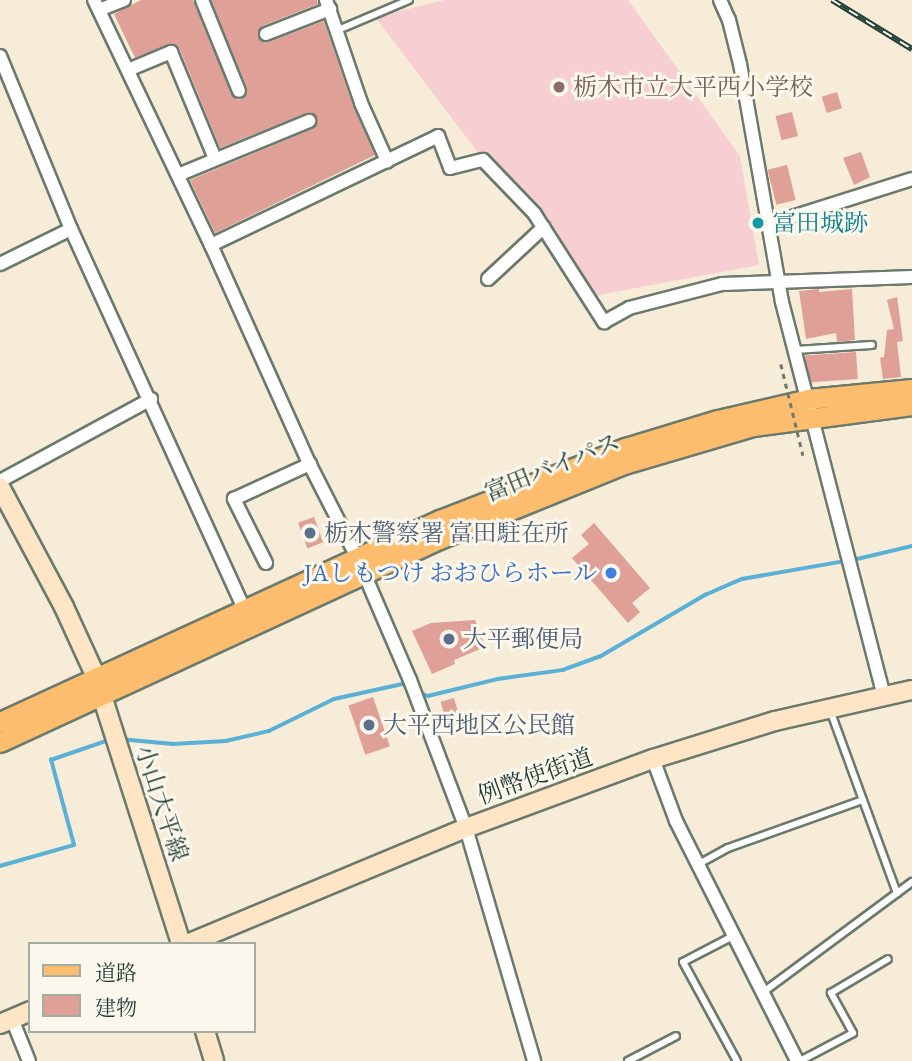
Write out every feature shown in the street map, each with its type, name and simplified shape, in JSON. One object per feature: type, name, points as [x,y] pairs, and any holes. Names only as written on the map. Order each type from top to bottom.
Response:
[{"type":"main road","name":"富田バイパス","points":[[0,722],[99,687],[361,565],[440,520],[625,448],[718,420],[811,408],[912,390]]},
{"type":"main road","name":"富田バイパス","points":[[811,408],[912,405]]},
{"type":"main road","name":"富田バイパス","points":[[0,742],[244,608],[361,565]]},
{"type":"street","points":[[124,0],[97,5],[211,245],[310,464],[361,565],[410,680],[466,828],[534,1061]]},
{"type":"street","points":[[202,0],[239,91]]},
{"type":"street","points":[[720,0],[729,20],[740,64],[767,225],[781,281],[782,302],[884,695]]},
{"type":"street","points":[[266,34],[328,5],[361,103],[387,161]]},
{"type":"street","points":[[128,69],[171,52],[215,159]]},
{"type":"street","points":[[0,56],[71,229],[244,608]]},
{"type":"street","points":[[178,175],[309,121]]},
{"type":"street","points":[[211,245],[438,136],[450,168],[483,160],[544,227],[604,323],[629,309],[722,284],[912,277]]},
{"type":"street","points":[[767,225],[912,178]]},
{"type":"street","points":[[488,279],[544,227]]},
{"type":"street","points":[[0,264],[71,229]]},
{"type":"street","points":[[0,481],[151,400]]},
{"type":"street","points":[[266,563],[234,499],[310,464]]},
{"type":"street","name":"小山大平線","points":[[0,487],[64,607],[99,687],[180,942]]},
{"type":"street","name":"例幣使街道","points":[[192,942],[466,828],[653,759],[775,721],[912,690]]},
{"type":"street","points":[[653,759],[697,865],[799,1061]]},
{"type":"street","points":[[28,1012],[6,1021],[29,1061]]},
{"type":"street","points":[[206,1033],[214,1061]]},
{"type":"lane","points":[[338,30],[409,0]]},
{"type":"lane","points":[[796,350],[872,345]]},
{"type":"lane","points":[[829,708],[898,893]]},
{"type":"lane","points":[[697,865],[728,848],[863,800]]},
{"type":"lane","points":[[762,993],[912,882]]},
{"type":"lane","points":[[733,936],[683,962],[737,1061]]},
{"type":"lane","points":[[799,1061],[853,1033],[831,993],[888,960]]},
{"type":"lane","points":[[628,1061],[676,1036]]},
{"type":"path","points":[[781,364],[803,454]]},
{"type":"shaded area","name":"栃木市立大平西小学校","points":[[445,0],[628,0],[740,156],[759,265],[588,297],[375,17]]},
{"type":"building","points":[[141,0],[193,0],[231,94],[238,100],[246,96],[247,88],[211,0],[317,0],[318,4],[262,26],[258,37],[261,41],[269,42],[324,21],[353,106],[375,155],[215,233],[190,180],[312,129],[317,118],[314,114],[306,113],[220,148],[178,45],[168,44],[135,58],[114,14]]},
{"type":"building","points":[[837,92],[842,108],[827,113],[822,97]]},
{"type":"building","points":[[792,112],[798,136],[782,140],[776,116]]},
{"type":"building","points":[[861,152],[870,177],[854,185],[843,158]]},
{"type":"building","points":[[787,165],[796,200],[776,205],[768,170]]},
{"type":"building","points":[[819,289],[819,292],[852,289],[855,340],[837,342],[836,333],[806,339],[799,291]]},
{"type":"building","points":[[897,297],[903,341],[897,342],[901,377],[883,379],[880,358],[884,357],[887,330],[894,329],[887,300]]},
{"type":"building","points":[[856,352],[858,379],[807,382],[805,356]]},
{"type":"building","name":"栃木警察署 富田駐在所","points":[[314,517],[323,542],[307,548],[298,523]]},
{"type":"building","name":"JAしもつけ おおひらホール","points":[[594,523],[650,588],[632,603],[640,612],[628,623],[572,558],[589,544],[581,535]]},
{"type":"building","name":"大平郵便局","points":[[475,620],[485,647],[454,660],[455,664],[432,674],[412,631],[431,623]]},
{"type":"building","name":"大平西地区公民館","points":[[373,697],[390,746],[365,755],[348,705]]},
{"type":"building","points":[[454,698],[459,715],[446,719],[441,702]]},
{"type":"waterway","points":[[853,560],[912,546]]},
{"type":"waterway","points":[[419,692],[428,696],[498,679],[563,670],[601,656],[705,595],[742,579],[845,561]]},
{"type":"waterway","points":[[120,739],[173,744],[226,741],[269,731],[334,699],[403,684],[409,687]]},
{"type":"waterway","points":[[0,866],[74,845],[51,760],[109,740]]},
{"type":"railway","points":[[832,0],[912,49]]},
{"type":"place","name":"栃木市立大平西小学校","points":[[559,87]]},
{"type":"place","name":"富田城跡","points":[[758,223]]},
{"type":"place","name":"栃木警察署 富田駐在所","points":[[310,533]]},
{"type":"place","name":"JAしもつけ おおひらホール","points":[[611,573]]},
{"type":"place","name":"大平郵便局","points":[[449,639]]},
{"type":"place","name":"大平西地区公民館","points":[[369,725]]}]
